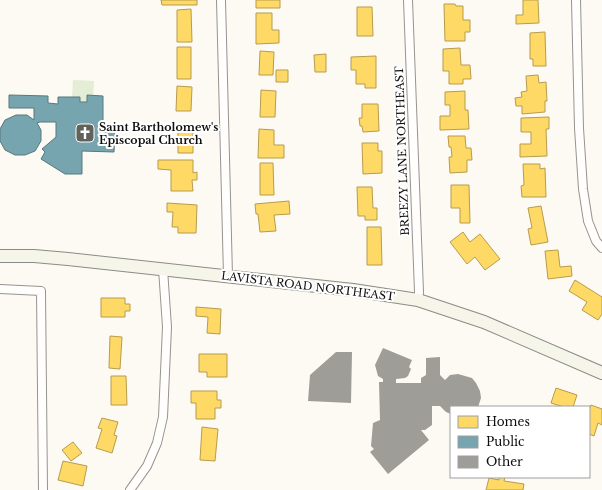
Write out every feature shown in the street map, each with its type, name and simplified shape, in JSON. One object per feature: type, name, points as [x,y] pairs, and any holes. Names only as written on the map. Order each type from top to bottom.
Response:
[{"type":"main road","name":"LAVISTA ROAD NORTHEAST","points":[[0,256],[34,256],[163,269],[353,290],[418,300],[484,322],[602,373]]},
{"type":"street","points":[[221,0],[228,276]]},
{"type":"street","name":"BREEZY LANE NORTHEAST","points":[[408,0],[419,292],[418,300]]},
{"type":"street","points":[[576,0],[579,128],[583,189],[588,222],[596,241],[602,248]]},
{"type":"street","points":[[130,490],[148,466],[157,443],[163,418],[167,327],[163,269]]},
{"type":"street","points":[[0,289],[41,290],[43,490]]},
{"type":"green space","points":[[73,80],[94,81],[93,96],[87,95],[87,102],[80,102],[80,97],[72,97]]},
{"type":"building: Homes","points":[[161,0],[197,0],[197,5],[162,5]]},
{"type":"building: Homes","points":[[256,0],[280,0],[280,8],[256,8]]},
{"type":"building: Homes","points":[[523,0],[538,0],[539,23],[516,24],[516,15],[523,15]]},
{"type":"building: Homes","points":[[444,4],[463,6],[463,20],[470,20],[470,32],[465,32],[465,41],[445,41]]},
{"type":"building: Homes","points":[[357,7],[372,7],[373,36],[357,36]]},
{"type":"building: Homes","points":[[191,9],[192,42],[177,42],[177,10]]},
{"type":"building: Homes","points":[[256,13],[272,13],[272,30],[279,30],[279,43],[256,44]]},
{"type":"building: Homes","points":[[545,32],[546,66],[533,66],[533,59],[530,59],[530,33]]},
{"type":"building: Homes","points":[[177,47],[191,47],[191,79],[177,79]]},
{"type":"building: Homes","points":[[460,48],[461,65],[470,65],[471,79],[463,79],[463,84],[449,84],[449,71],[443,71],[443,49]]},
{"type":"building: Homes","points":[[260,51],[274,52],[273,75],[259,75]]},
{"type":"building: Homes","points":[[326,54],[326,72],[315,72],[314,55]]},
{"type":"building: Homes","points":[[376,56],[376,88],[365,88],[365,84],[356,84],[356,70],[351,70],[351,57]]},
{"type":"building: Homes","points":[[276,70],[288,70],[288,82],[276,82]]},
{"type":"building: Homes","points":[[538,75],[539,83],[546,82],[547,101],[545,101],[545,112],[522,114],[522,106],[516,106],[515,98],[522,97],[521,92],[527,91],[526,76]]},
{"type":"building: Homes","points":[[177,86],[192,87],[191,111],[176,111]]},
{"type":"building: Homes","points":[[261,90],[276,91],[275,117],[260,117]]},
{"type":"building: Homes","points":[[465,91],[465,110],[468,110],[469,129],[440,130],[440,116],[450,116],[450,105],[445,105],[445,92]]},
{"type":"building: Homes","points":[[362,104],[378,104],[379,131],[363,132],[362,126],[360,126],[359,118],[362,118]]},
{"type":"building: Homes","points":[[549,117],[549,129],[546,129],[547,156],[520,157],[520,144],[531,144],[531,132],[521,132],[521,118]]},
{"type":"building: Homes","points":[[193,125],[193,153],[178,153],[178,126]]},
{"type":"building: Homes","points":[[259,129],[274,130],[274,145],[284,145],[284,158],[258,158]]},
{"type":"building: Homes","points":[[448,136],[465,136],[466,148],[471,148],[472,160],[467,160],[467,172],[450,173],[449,157],[452,157]]},
{"type":"building: Homes","points":[[362,143],[378,143],[378,151],[382,151],[382,173],[363,174]]},
{"type":"building: Homes","points":[[158,160],[193,160],[193,173],[197,172],[197,180],[192,180],[193,191],[171,191],[171,170],[158,169]]},
{"type":"building: Homes","points":[[260,163],[273,163],[274,195],[260,195]]},
{"type":"building: Homes","points":[[523,164],[540,164],[540,169],[545,168],[546,197],[522,197],[521,186],[524,185]]},
{"type":"building: Homes","points":[[451,185],[469,185],[470,223],[460,223],[460,208],[451,208]]},
{"type":"building: Homes","points":[[357,187],[372,187],[373,208],[377,208],[377,220],[365,220],[365,216],[358,216]]},
{"type":"building: Homes","points":[[289,201],[290,214],[274,215],[276,231],[260,232],[255,204]]},
{"type":"building: Homes","points":[[167,203],[197,205],[196,233],[178,233],[178,227],[172,227],[173,212],[167,212]]},
{"type":"building: Homes","points":[[541,206],[548,242],[531,245],[528,229],[532,228],[528,208]]},
{"type":"building: Homes","points":[[367,227],[381,227],[382,265],[367,265]]},
{"type":"building: Homes","points":[[463,232],[470,242],[480,234],[500,259],[485,270],[475,257],[467,264],[450,242]]},
{"type":"building: Homes","points":[[558,250],[560,267],[571,266],[572,276],[548,279],[545,251]]},
{"type":"building: Homes","points":[[575,280],[602,297],[602,314],[598,320],[582,310],[587,302],[569,291]]},
{"type":"building: Homes","points":[[101,298],[125,298],[125,304],[130,304],[130,311],[125,311],[125,317],[101,317]]},
{"type":"building: Homes","points":[[196,307],[221,309],[220,334],[207,333],[208,317],[196,316]]},
{"type":"building: Homes","points":[[110,336],[122,337],[120,369],[109,368]]},
{"type":"building: Homes","points":[[199,354],[227,354],[227,377],[207,377],[207,372],[199,372]]},
{"type":"building: Homes","points":[[111,376],[126,376],[127,405],[111,405]]},
{"type":"building: Homes","points":[[556,388],[577,395],[573,406],[561,406],[551,403]]},
{"type":"building: Homes","points":[[191,391],[217,391],[217,400],[221,400],[221,408],[215,408],[215,419],[196,419],[196,403],[191,403]]},
{"type":"building: Homes","points":[[591,405],[602,409],[602,425],[598,423],[594,436],[590,434]]},
{"type":"building: Homes","points":[[102,418],[118,422],[114,435],[117,436],[112,453],[96,448],[102,429],[98,428]]},
{"type":"building: Homes","points":[[202,427],[218,429],[215,461],[200,460]]},
{"type":"building: Homes","points":[[73,442],[82,453],[71,461],[62,450]]},
{"type":"building: Homes","points":[[63,461],[87,466],[83,486],[58,480]]},
{"type":"building: Homes","points":[[489,478],[499,480],[499,478],[505,478],[504,481],[524,484],[523,490],[486,490]]},
{"type":"building: Public","name":"Saint Bartholomew's Episcopal Church","points":[[9,95],[48,96],[48,103],[58,104],[58,97],[80,97],[80,102],[87,102],[87,95],[103,96],[103,130],[115,130],[114,152],[82,151],[82,174],[65,174],[41,159],[45,152],[42,149],[56,137],[56,122],[37,123],[41,130],[41,141],[35,151],[25,155],[15,155],[5,150],[0,141],[0,129],[5,120],[16,115],[27,115],[34,120],[34,108],[9,108]]},
{"type":"building: Other","points":[[383,348],[412,360],[409,367],[411,369],[408,376],[405,378],[396,379],[396,383],[421,383],[421,378],[426,375],[426,358],[440,357],[440,375],[445,380],[450,375],[458,374],[472,378],[476,383],[480,391],[481,398],[478,406],[450,406],[450,414],[440,406],[432,406],[432,425],[425,430],[421,430],[429,440],[388,474],[370,452],[374,449],[371,446],[373,423],[380,420],[379,382],[383,382],[383,379],[378,376],[375,365]]},
{"type":"building: Other","points":[[336,352],[352,352],[351,403],[308,401],[310,375]]},
{"type":"place","name":"Saint Bartholomew's Episcopal Church","points":[[85,133]]}]
